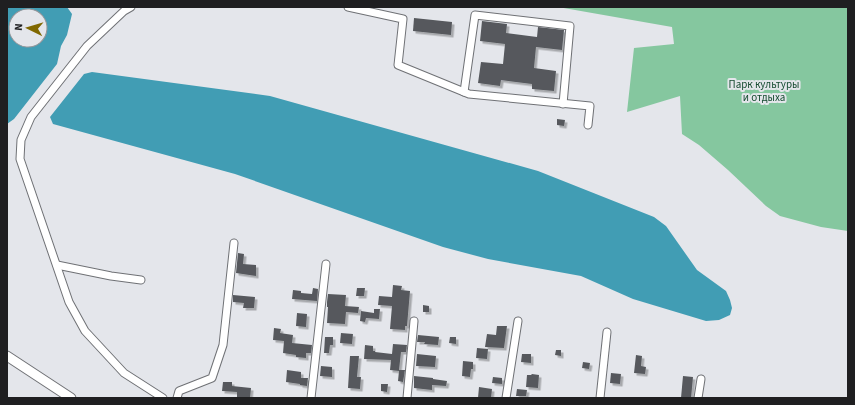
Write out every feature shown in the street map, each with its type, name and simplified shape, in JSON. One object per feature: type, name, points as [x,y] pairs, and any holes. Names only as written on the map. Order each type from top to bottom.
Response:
[{"type":"main road","points":[[7,356],[71,398]]},
{"type":"lane","points":[[131,7],[124,11],[87,46],[31,117],[21,140],[20,159],[69,302],[86,331],[124,373],[163,398]]},
{"type":"lane","points":[[348,7],[403,19],[398,65],[468,94],[590,106],[588,125]]},
{"type":"lane","points":[[464,92],[475,15],[570,26],[563,104]]},
{"type":"lane","points":[[177,398],[179,391],[212,378],[222,345],[234,243]]},
{"type":"lane","points":[[312,398],[326,264]]},
{"type":"lane","points":[[57,265],[111,276],[141,280]]},
{"type":"lane","points":[[407,398],[414,321]]},
{"type":"lane","points":[[506,398],[518,321]]},
{"type":"lane","points":[[600,398],[607,332]]},
{"type":"lane","points":[[698,398],[701,379]]},
{"type":"green space","name":"Парк культуры и отдыха","points":[[558,7],[848,7],[848,231],[821,227],[780,216],[766,206],[699,145],[682,134],[680,96],[627,112],[634,48],[674,44],[672,27]]},
{"type":"water","points":[[7,7],[67,7],[72,14],[67,35],[61,46],[57,64],[14,119],[7,124]]},
{"type":"water","points":[[92,72],[270,96],[538,171],[654,217],[666,226],[697,270],[726,291],[732,308],[730,315],[719,320],[706,321],[633,299],[581,276],[488,259],[443,247],[235,174],[53,124],[50,117],[84,74]]},
{"type":"building","points":[[414,18],[452,22],[451,35],[413,31]]},
{"type":"building","points":[[482,21],[507,24],[506,33],[537,37],[538,27],[564,30],[562,50],[536,47],[534,68],[556,71],[554,91],[532,89],[532,84],[501,80],[500,86],[478,83],[481,62],[503,64],[505,44],[480,41]]},
{"type":"building","points":[[557,119],[565,120],[564,126],[557,125]]},
{"type":"building","points":[[238,253],[244,254],[243,264],[256,265],[256,276],[236,273]]},
{"type":"building","points":[[393,285],[402,286],[401,290],[410,291],[407,326],[405,326],[405,330],[390,329],[392,306],[378,305],[379,296],[392,297]]},
{"type":"building","points":[[313,288],[318,289],[317,301],[292,299],[293,290],[301,291],[301,293],[312,294]]},
{"type":"building","points":[[357,288],[365,288],[364,296],[356,296]]},
{"type":"building","points":[[328,294],[346,295],[345,306],[359,307],[358,313],[346,312],[345,324],[327,323]]},
{"type":"building","points":[[233,295],[255,297],[254,308],[243,308],[244,303],[233,302]]},
{"type":"building","points":[[423,305],[429,306],[429,312],[423,312]]},
{"type":"building","points":[[374,309],[380,309],[379,319],[366,318],[365,322],[360,321],[361,311],[374,313]]},
{"type":"building","points":[[297,313],[307,314],[306,327],[296,326]]},
{"type":"building","points":[[497,326],[507,326],[504,348],[485,347],[487,334],[496,335]]},
{"type":"building","points":[[274,328],[281,329],[280,333],[293,335],[292,343],[312,345],[311,353],[306,353],[306,358],[283,353],[284,341],[273,340]]},
{"type":"building","points":[[341,333],[353,334],[352,344],[340,343]]},
{"type":"building","points":[[418,335],[439,337],[438,345],[417,342]]},
{"type":"building","points":[[325,337],[333,337],[333,345],[330,345],[329,353],[324,353]]},
{"type":"building","points":[[450,337],[456,337],[456,344],[449,343]]},
{"type":"building","points":[[393,344],[407,345],[406,352],[401,352],[399,370],[405,370],[403,382],[398,381],[399,371],[390,370],[391,360],[364,359],[365,345],[373,346],[373,351],[375,352],[392,354]]},
{"type":"building","points":[[477,348],[488,349],[487,359],[476,358]]},
{"type":"building","points":[[556,350],[561,350],[561,356],[555,355]]},
{"type":"building","points":[[417,354],[436,356],[435,367],[416,366]]},
{"type":"building","points":[[522,354],[531,354],[531,363],[521,362]]},
{"type":"building","points":[[636,355],[642,356],[641,366],[646,367],[645,374],[634,373]]},
{"type":"building","points":[[350,356],[359,356],[357,377],[361,377],[360,389],[348,388]]},
{"type":"building","points":[[463,361],[473,362],[473,369],[471,369],[470,377],[462,376]]},
{"type":"building","points":[[583,362],[590,363],[589,369],[582,368]]},
{"type":"building","points":[[321,366],[332,367],[332,377],[320,376]]},
{"type":"building","points":[[287,370],[301,372],[301,378],[308,378],[307,386],[286,382]]},
{"type":"building","points":[[611,373],[621,374],[620,384],[610,383]]},
{"type":"building","points":[[527,375],[539,375],[538,388],[526,387]]},
{"type":"building","points":[[414,376],[447,381],[446,386],[432,385],[432,390],[414,388]]},
{"type":"building","points":[[683,376],[693,377],[691,398],[681,398]]},
{"type":"building","points":[[493,377],[502,378],[502,384],[492,383]]},
{"type":"building","points":[[223,382],[232,382],[232,386],[251,388],[250,398],[237,398],[237,392],[222,391]]},
{"type":"building","points":[[381,384],[388,384],[387,392],[381,391]]},
{"type":"building","points":[[479,387],[492,389],[491,398],[478,398]]},
{"type":"building","points":[[517,389],[527,390],[526,396],[516,396]]}]
